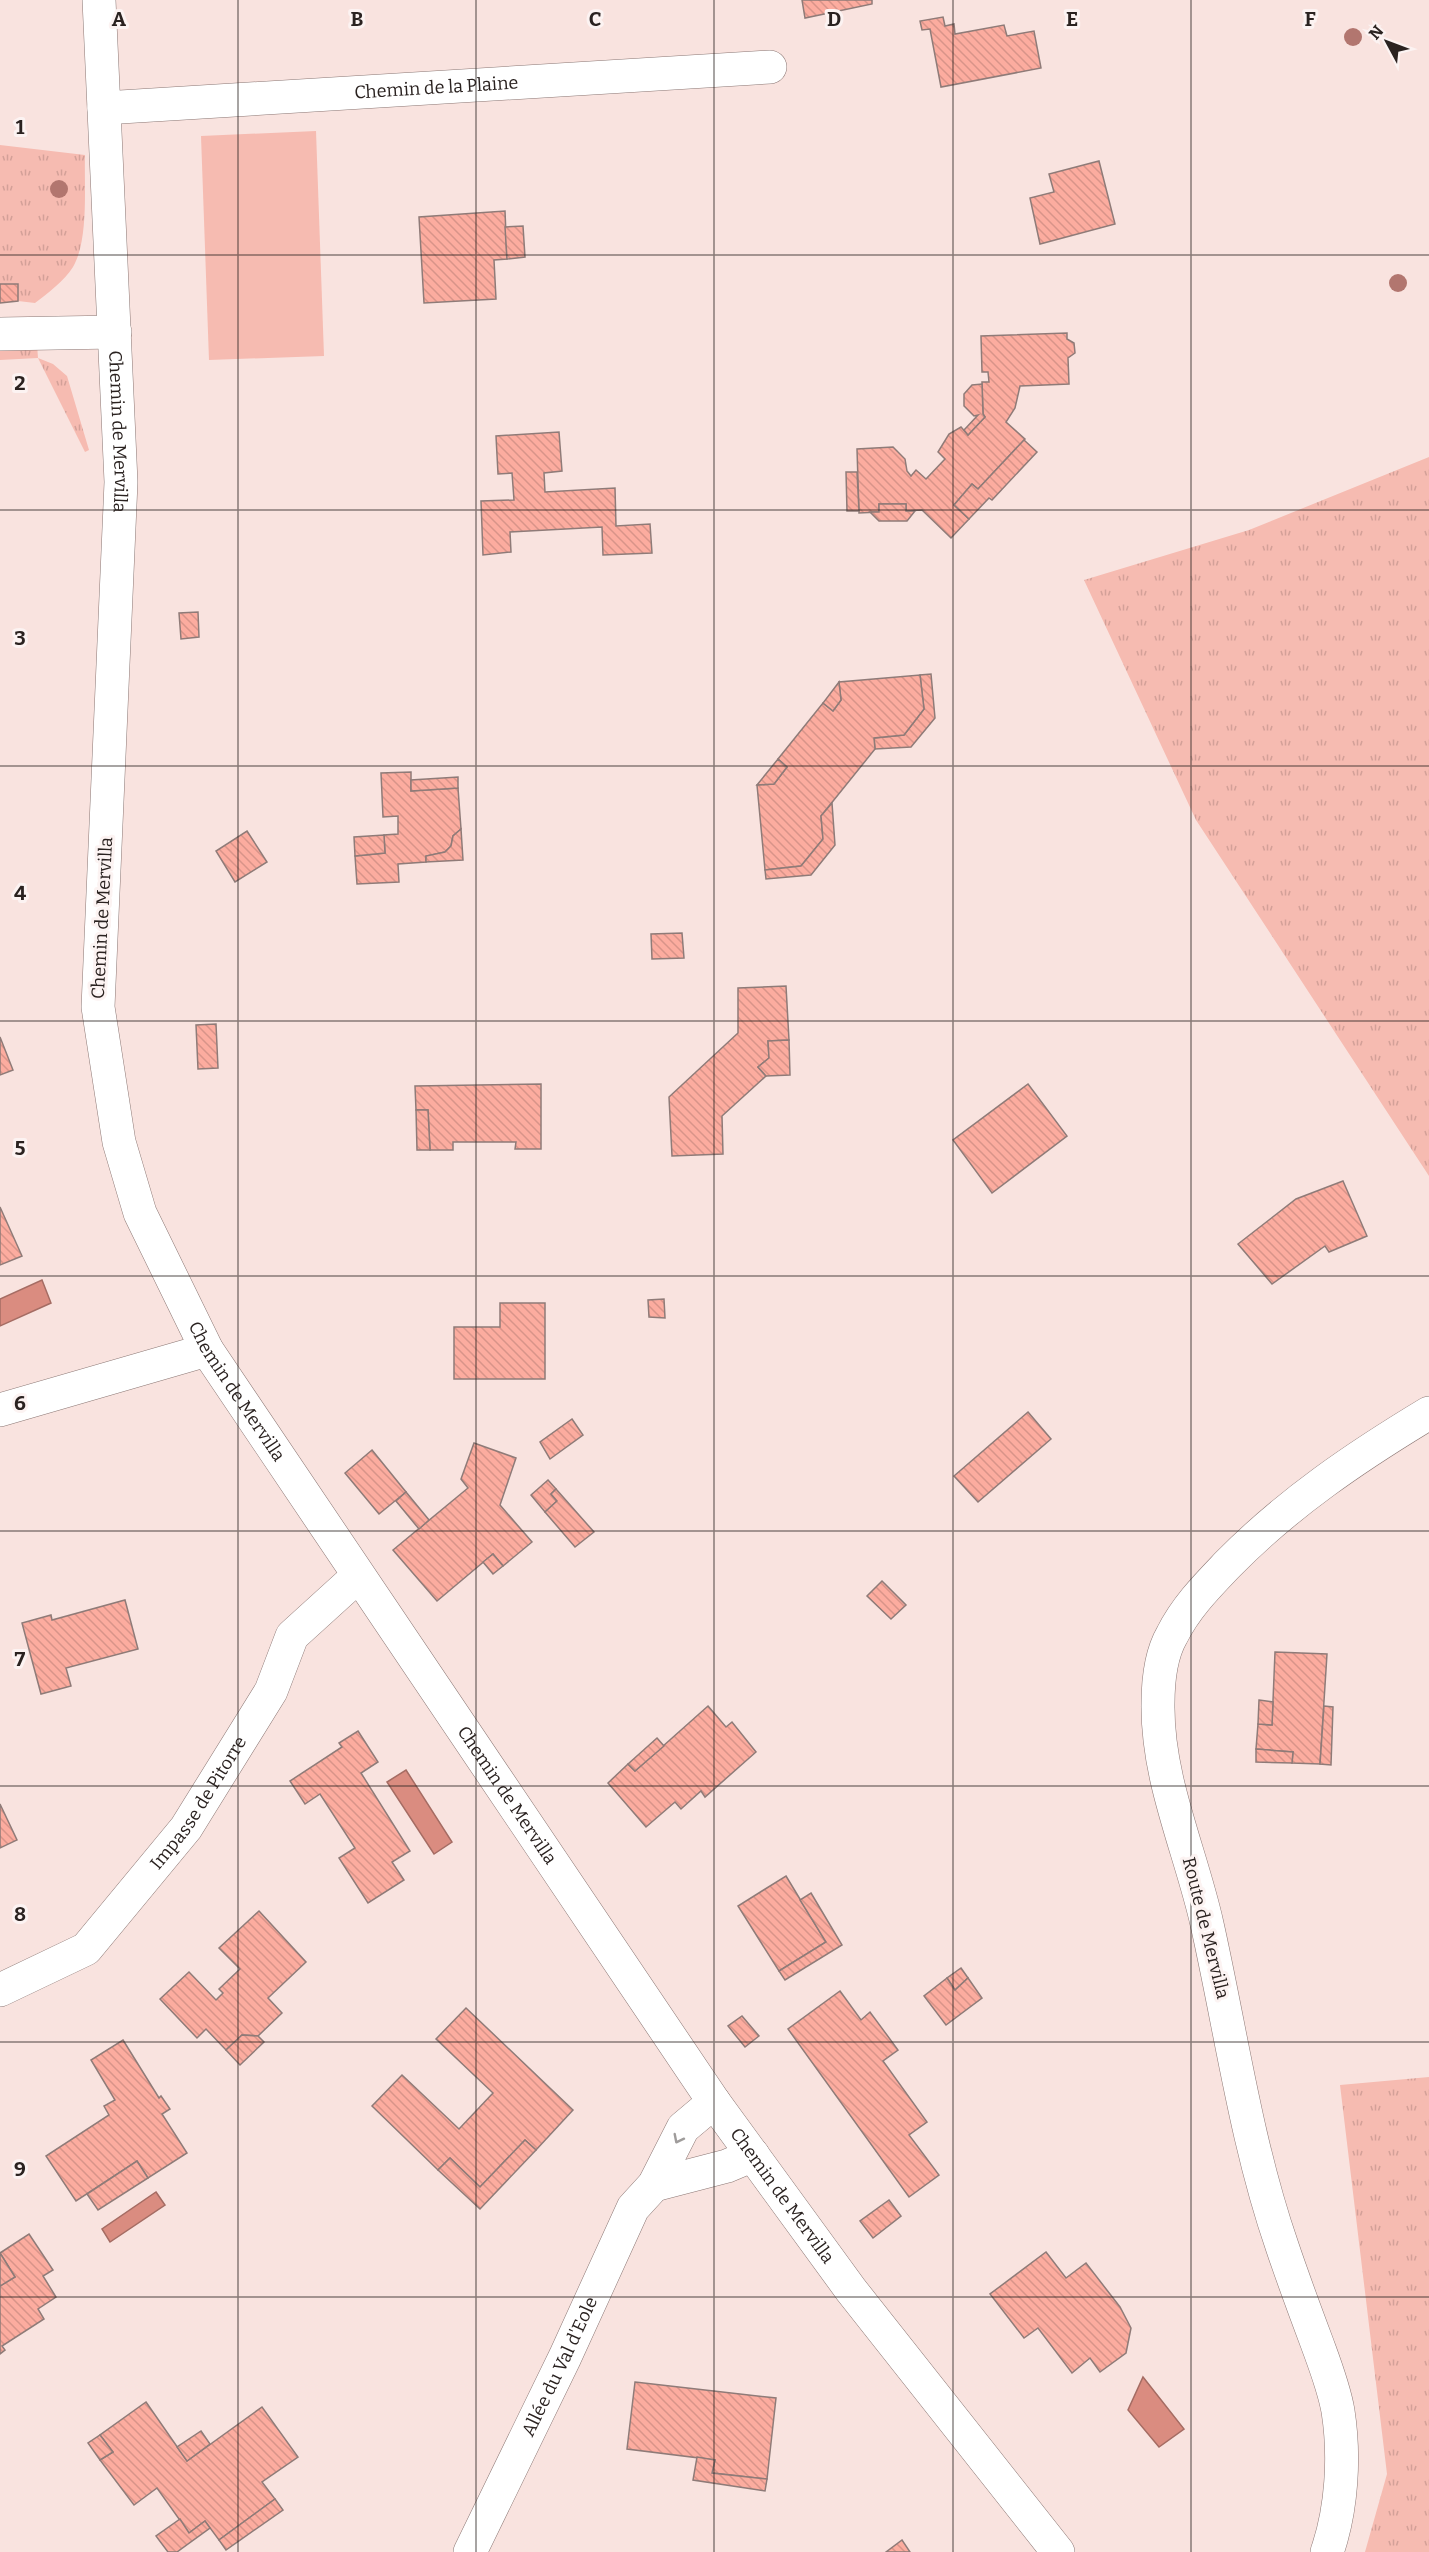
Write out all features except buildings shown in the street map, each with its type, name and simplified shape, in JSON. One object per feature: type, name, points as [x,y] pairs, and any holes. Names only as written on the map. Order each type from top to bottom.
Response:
[{"type":"street","name":"Chemin de Mervilla","points":[[99,0],[116,332],[121,482],[98,1007],[118,1142],[140,1214],[207,1350],[714,2102],[851,2290],[1058,2552]]},
{"type":"street","name":"Chemin de la Plaine","points":[[104,108],[770,67]]},
{"type":"street","points":[[0,334],[116,332]]},
{"type":"street","points":[[0,1410],[207,1350]]},
{"type":"street","name":"Route de Mervilla","points":[[1327,2552],[1333,2535],[1339,2497],[1341,2452],[1338,2411],[1326,2370],[1281,2244],[1259,2169],[1206,1920],[1172,1796],[1160,1742],[1158,1704],[1162,1666],[1170,1637],[1194,1599],[1263,1528],[1358,1456],[1429,1413]]},
{"type":"street","name":"Impasse de Pitorre","points":[[0,1990],[86,1949],[186,1828],[271,1692],[292,1636],[358,1576]]},
{"type":"street","name":"Allée du Val d'Eole","points":[[470,2552],[565,2357],[633,2208],[654,2185],[683,2128],[714,2102]]},
{"type":"street","points":[[654,2185],[727,2166],[753,2154]]},
{"type":"green space","points":[[316,131],[324,356],[209,360],[201,136]]},
{"type":"green space","points":[[0,145],[85,155],[84,228],[78,255],[73,267],[65,277],[35,303],[18,301],[18,284],[0,284]]},
{"type":"green space","points":[[37,344],[38,358],[0,360],[0,346]]},
{"type":"green space","points":[[38,358],[53,364],[67,376],[89,450],[85,452]]},
{"type":"green space","points":[[1429,457],[1429,1176],[1196,820],[1084,580],[1249,530]]},
{"type":"green space","points":[[1429,2077],[1429,2552],[1365,2552],[1387,2474],[1340,2085]]},
{"type":"shaded area","points":[[42,1280],[51,1303],[0,1326],[0,1299]]},
{"type":"shaded area","points":[[406,1770],[452,1842],[434,1854],[387,1782]]},
{"type":"shaded area","points":[[156,2192],[165,2205],[110,2242],[102,2229]]},
{"type":"shaded area","points":[[1143,2377],[1184,2429],[1159,2447],[1128,2410]]}]
